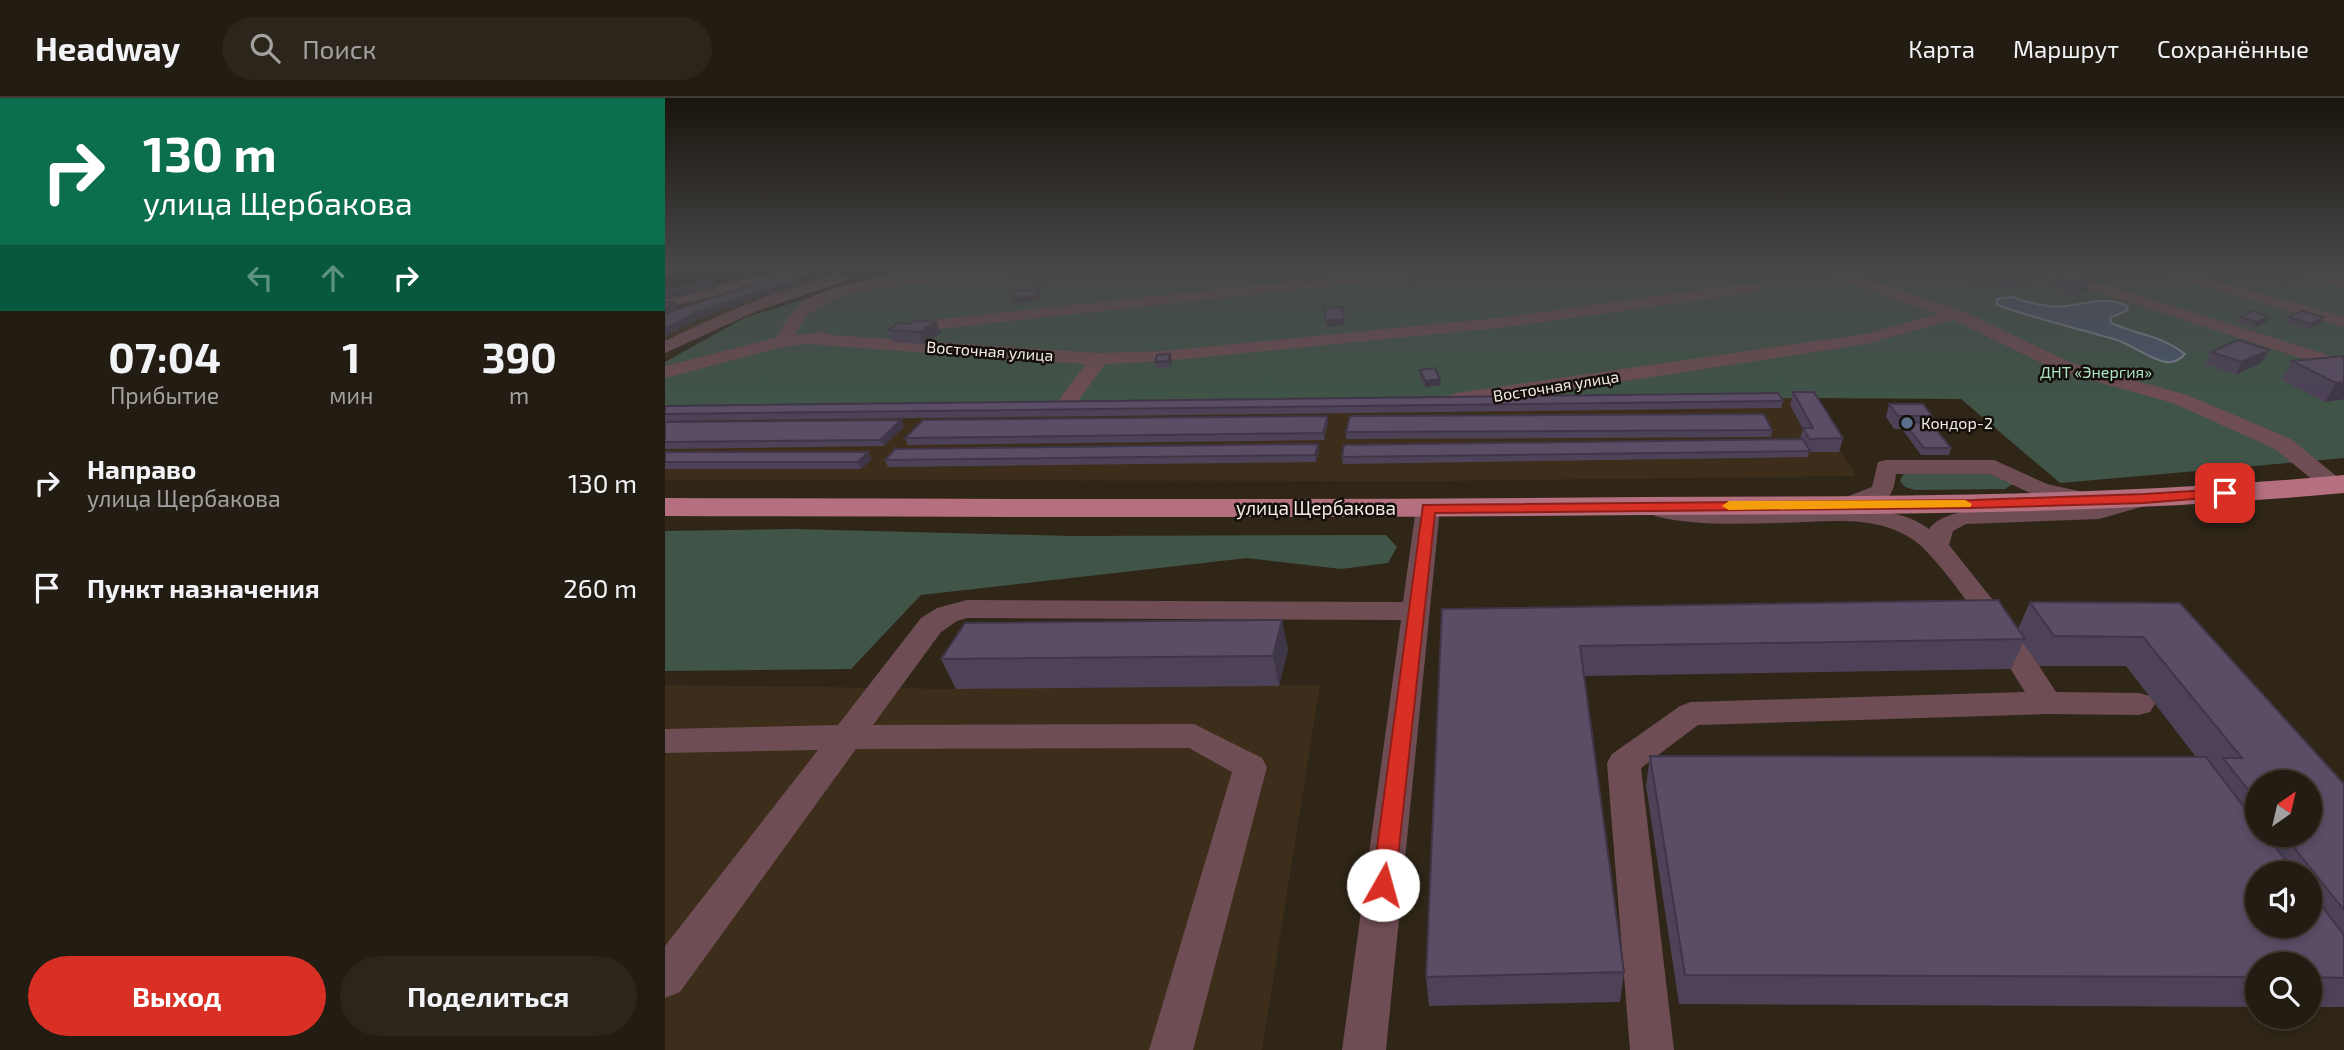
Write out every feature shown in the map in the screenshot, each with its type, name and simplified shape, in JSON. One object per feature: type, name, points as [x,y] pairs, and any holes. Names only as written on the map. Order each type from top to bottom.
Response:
[{"type":"main road","name":"улица Щербакова","points":[[665,507],[1429,508],[1846,505],[2144,499],[2339,484]]},
{"type":"street","points":[[665,348],[741,310]]},
{"type":"street","points":[[781,342],[803,310]]},
{"type":"street","points":[[665,372],[781,342],[1065,310]]},
{"type":"street","name":"Восточная улица","points":[[807,339],[1099,359],[1178,355],[1507,322],[1590,310]]},
{"type":"street","points":[[1945,310],[2065,367],[2180,399],[2283,444],[2339,484]]},
{"type":"street","points":[[2172,310],[2344,366]]},
{"type":"street","points":[[2305,310],[2344,322]]},
{"type":"street","points":[[2314,313],[2319,310]]},
{"type":"street","name":"Восточная улица","points":[[1435,399],[1476,398],[1866,339],[1955,314]]},
{"type":"street","points":[[1093,404],[1058,405],[1099,359]]},
{"type":"street","points":[[1936,545],[1940,528],[1946,522],[1963,517],[2099,512],[2144,499]]},
{"type":"street","points":[[1616,507],[1713,516],[1854,516],[1885,519],[1914,529],[1936,545],[2002,631],[2047,703]]},
{"type":"street","points":[[1364,1050],[1429,508]]},
{"type":"street","points":[[665,978],[931,625],[947,614],[967,610],[1416,611]]},
{"type":"street","points":[[1651,1050],[1625,763],[1691,714],[2047,703],[2139,704]]},
{"type":"street","points":[[665,741],[846,737],[1194,736],[1250,767],[1171,1050]]},
{"type":"shaded area","points":[[665,310],[746,310],[665,344]]},
{"type":"shaded area","points":[[1809,398],[1856,476],[1435,481],[665,480],[665,411]]},
{"type":"shaded area","points":[[665,685],[956,689],[1320,685],[1262,1050],[665,1050]]},
{"type":"green space","name":"ДНТ «Энергия»","points":[[768,310],[2344,310],[2344,458],[2060,483],[1961,399],[1809,398],[665,411],[665,362],[744,318]]},
{"type":"green space","points":[[1992,471],[2013,484],[2005,489],[1915,490],[1905,487],[1900,481],[1908,472]]},
{"type":"green space","points":[[794,529],[1072,536],[1386,535],[1397,547],[1388,563],[1341,569],[1247,558],[921,595],[851,669],[665,671],[665,531]]},
{"type":"water","points":[[2014,310],[2127,310],[2110,318],[2111,323],[2158,339],[2185,354],[2174,361],[2160,361],[2117,340]]},
{"type":"building","points":[[675,310],[702,310],[665,329],[665,315]]},
{"type":"building","points":[[1324,310],[1343,310],[1344,319],[1326,321]]},
{"type":"building","points":[[2252,311],[2269,317],[2257,322],[2240,317]]},
{"type":"building","points":[[2302,311],[2324,317],[2311,324],[2289,317]]},
{"type":"building","points":[[916,320],[936,322],[919,332],[888,330],[899,323],[909,324]]},
{"type":"building","points":[[2238,340],[2269,350],[2242,362],[2211,352]]},
{"type":"building","points":[[1170,354],[1168,361],[1155,362],[1157,355]]},
{"type":"building","points":[[2344,356],[2344,382],[2336,383],[2292,361]]},
{"type":"building","points":[[1435,368],[1440,379],[1425,381],[1420,370]]},
{"type":"building","points":[[1793,392],[1814,392],[1843,438],[1809,439],[1803,428],[1813,428]]},
{"type":"building","points":[[1778,393],[1783,401],[665,414],[665,406]]},
{"type":"building","points":[[1889,404],[1923,404],[1932,416],[1898,416]]},
{"type":"building","points":[[1764,414],[1772,430],[1346,432],[1350,416]]},
{"type":"building","points":[[1328,416],[1323,433],[905,438],[923,420]]},
{"type":"building","points":[[901,420],[880,440],[665,442],[665,422]]},
{"type":"building","points":[[1930,422],[1951,448],[1924,448],[1904,423]]},
{"type":"building","points":[[1803,439],[1810,451],[1342,457],[1344,445]]},
{"type":"building","points":[[1318,444],[1315,455],[885,460],[895,449]]},
{"type":"building","points":[[665,452],[868,452],[858,462],[665,462]]},
{"type":"building","points":[[1998,600],[2025,639],[1580,646],[1624,972],[1426,977],[1442,609]]},
{"type":"building","points":[[2030,602],[2180,603],[2344,784],[2344,910],[2322,882],[2322,861],[2305,861],[2294,847],[2322,847],[2322,770],[2245,770],[2245,786],[2223,758],[2242,758],[2143,637],[2054,636]]},
{"type":"building","points":[[1282,620],[1273,656],[941,659],[965,623]]},
{"type":"building","points":[[1650,756],[2206,757],[2245,808],[2245,847],[2275,847],[2287,861],[2245,861],[2245,938],[2322,938],[2322,907],[2344,935],[2344,978],[2322,977],[2322,952],[2245,952],[2245,977],[1685,975]]},
{"type":"slow traffic","points":[[1729,506],[1965,504]]},
{"type":"place","name":"Кондор-2","points":[[1907,423]]},
{"type":"route","points":[[1383,885],[1429,508],[1973,504],[2144,499],[2225,493]]}]
